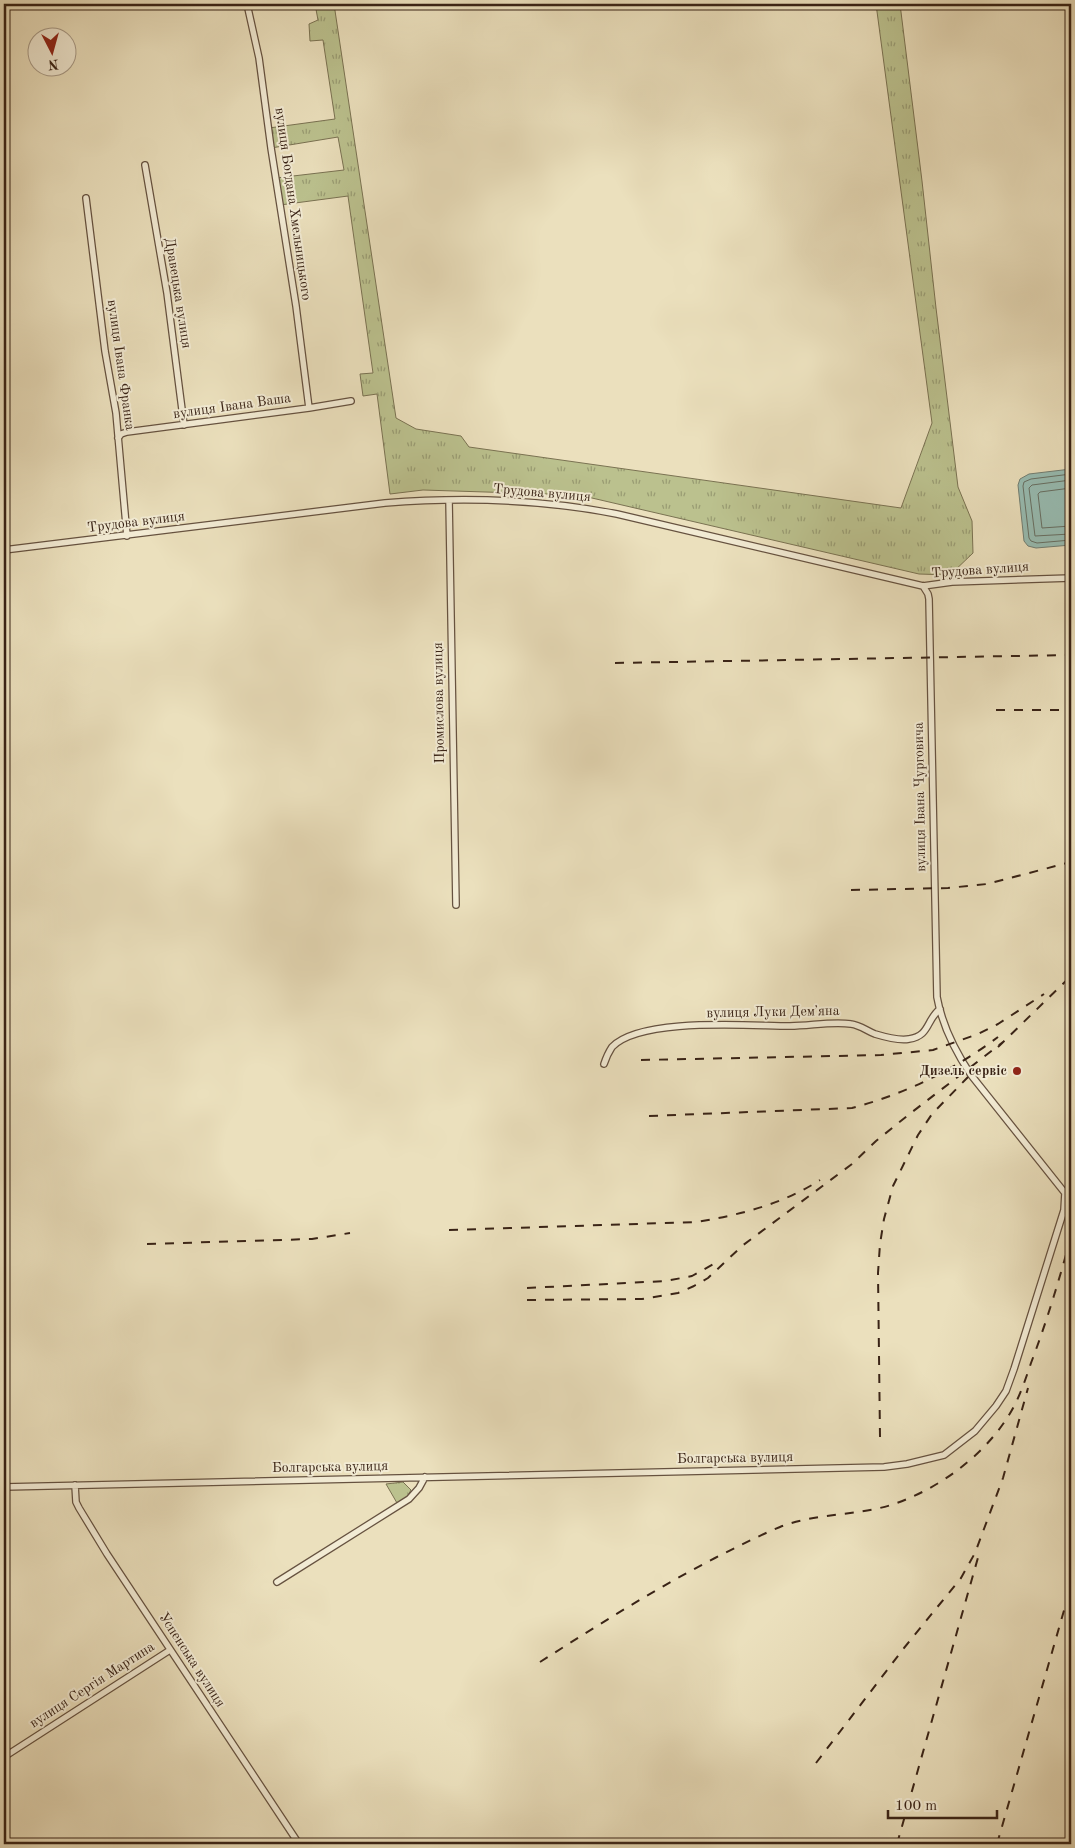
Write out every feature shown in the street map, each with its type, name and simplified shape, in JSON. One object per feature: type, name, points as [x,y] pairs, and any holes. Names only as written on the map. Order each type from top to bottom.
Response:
[{"type":"street","name":"вулиця Богдана Хмельницького","points":[[247,4],[260,58],[271,148],[296,306],[309,408]]},
{"type":"street","name":"Дравецька вулиця","points":[[145,165],[167,293],[184,425]]},
{"type":"street","name":"вулиця Івана Франка","points":[[86,198],[118,438],[127,536]]},
{"type":"street","name":"вулиця Івана Ваша","points":[[118,438],[127,432],[351,401]]},
{"type":"street","name":"Трудова вулиця","points":[[4,550],[385,503],[422,500],[531,502],[577,506],[617,514],[923,586],[960,581],[1071,578]]},
{"type":"street","name":"Промислова вулиця","points":[[449,500],[456,905]]},
{"type":"street","name":"вулиця Івана Чурговича","points":[[923,586],[929,599],[938,997],[940,1009]]},
{"type":"street","name":"вулиця Луки Демʼяна","points":[[604,1064],[607,1054],[613,1046],[636,1033],[656,1029],[712,1025],[793,1026],[849,1023],[860,1026],[874,1034],[898,1039],[909,1039],[918,1037],[926,1031],[934,1013],[940,1009]]},
{"type":"street","name":"Болгарська вулиця","points":[[4,1487],[884,1467],[907,1464],[944,1455],[975,1431],[1006,1391],[1064,1210],[1066,1194],[962,1062],[944,1025],[940,1009]]},
{"type":"street","points":[[278,1582],[409,1499],[425,1477]]},
{"type":"street","name":"Успенська вулиця","points":[[74,1485],[76,1502],[107,1554],[299,1844]]},
{"type":"street","name":"вулиця Сергія Мартина","points":[[4,1757],[170,1650]]},
{"type":"green space","points":[[315,4],[334,4],[396,418],[416,429],[461,436],[469,447],[901,508],[932,423],[876,4],[900,4],[958,487],[972,521],[973,553],[950,575],[919,574],[579,495],[423,490],[390,494],[377,394],[363,396],[360,374],[373,373],[348,196],[280,205],[276,178],[344,170],[338,137],[271,148],[269,128],[335,119],[323,40],[310,41],[309,24],[318,20]]},
{"type":"green space","points":[[403,1482],[411,1490],[407,1497],[397,1503],[386,1484]]},
{"type":"water","points":[[1071,469],[1071,545],[1036,548],[1028,546],[1024,541],[1018,485],[1020,479],[1029,474]]},
{"type":"railway","points":[[615,663],[1071,655]]},
{"type":"railway","points":[[996,710],[1071,710]]},
{"type":"railway","points":[[851,890],[948,888],[987,884],[1071,862]]},
{"type":"railway","points":[[998,1047],[1071,976]]},
{"type":"railway","points":[[641,1060],[881,1055],[933,1050],[978,1034],[998,1024],[1044,994]]},
{"type":"railway","points":[[649,1116],[852,1108],[891,1096],[928,1080],[964,1060],[998,1037]]},
{"type":"railway","points":[[527,1300],[642,1299],[678,1293],[694,1286],[708,1278],[742,1246],[852,1164],[876,1141],[1003,1042]]},
{"type":"railway","points":[[880,1437],[878,1273],[884,1219],[893,1186],[918,1135],[932,1114],[968,1077]]},
{"type":"railway","points":[[449,1230],[696,1222],[729,1216],[776,1202],[820,1180]]},
{"type":"railway","points":[[147,1244],[312,1239],[350,1233]]},
{"type":"railway","points":[[540,1662],[670,1582],[764,1534],[793,1522],[877,1509],[891,1505],[925,1491],[958,1470],[986,1445],[1016,1403],[1048,1316],[1071,1237]]},
{"type":"railway","points":[[527,1288],[666,1281],[692,1276],[719,1261]]},
{"type":"railway","points":[[816,1763],[904,1648],[961,1578],[975,1553],[1003,1478],[1028,1388]]},
{"type":"railway","points":[[897,1844],[979,1554]]},
{"type":"railway","points":[[997,1844],[1071,1586]]},
{"type":"place","name":"Дизель сервіс","points":[[1017,1071]]}]
